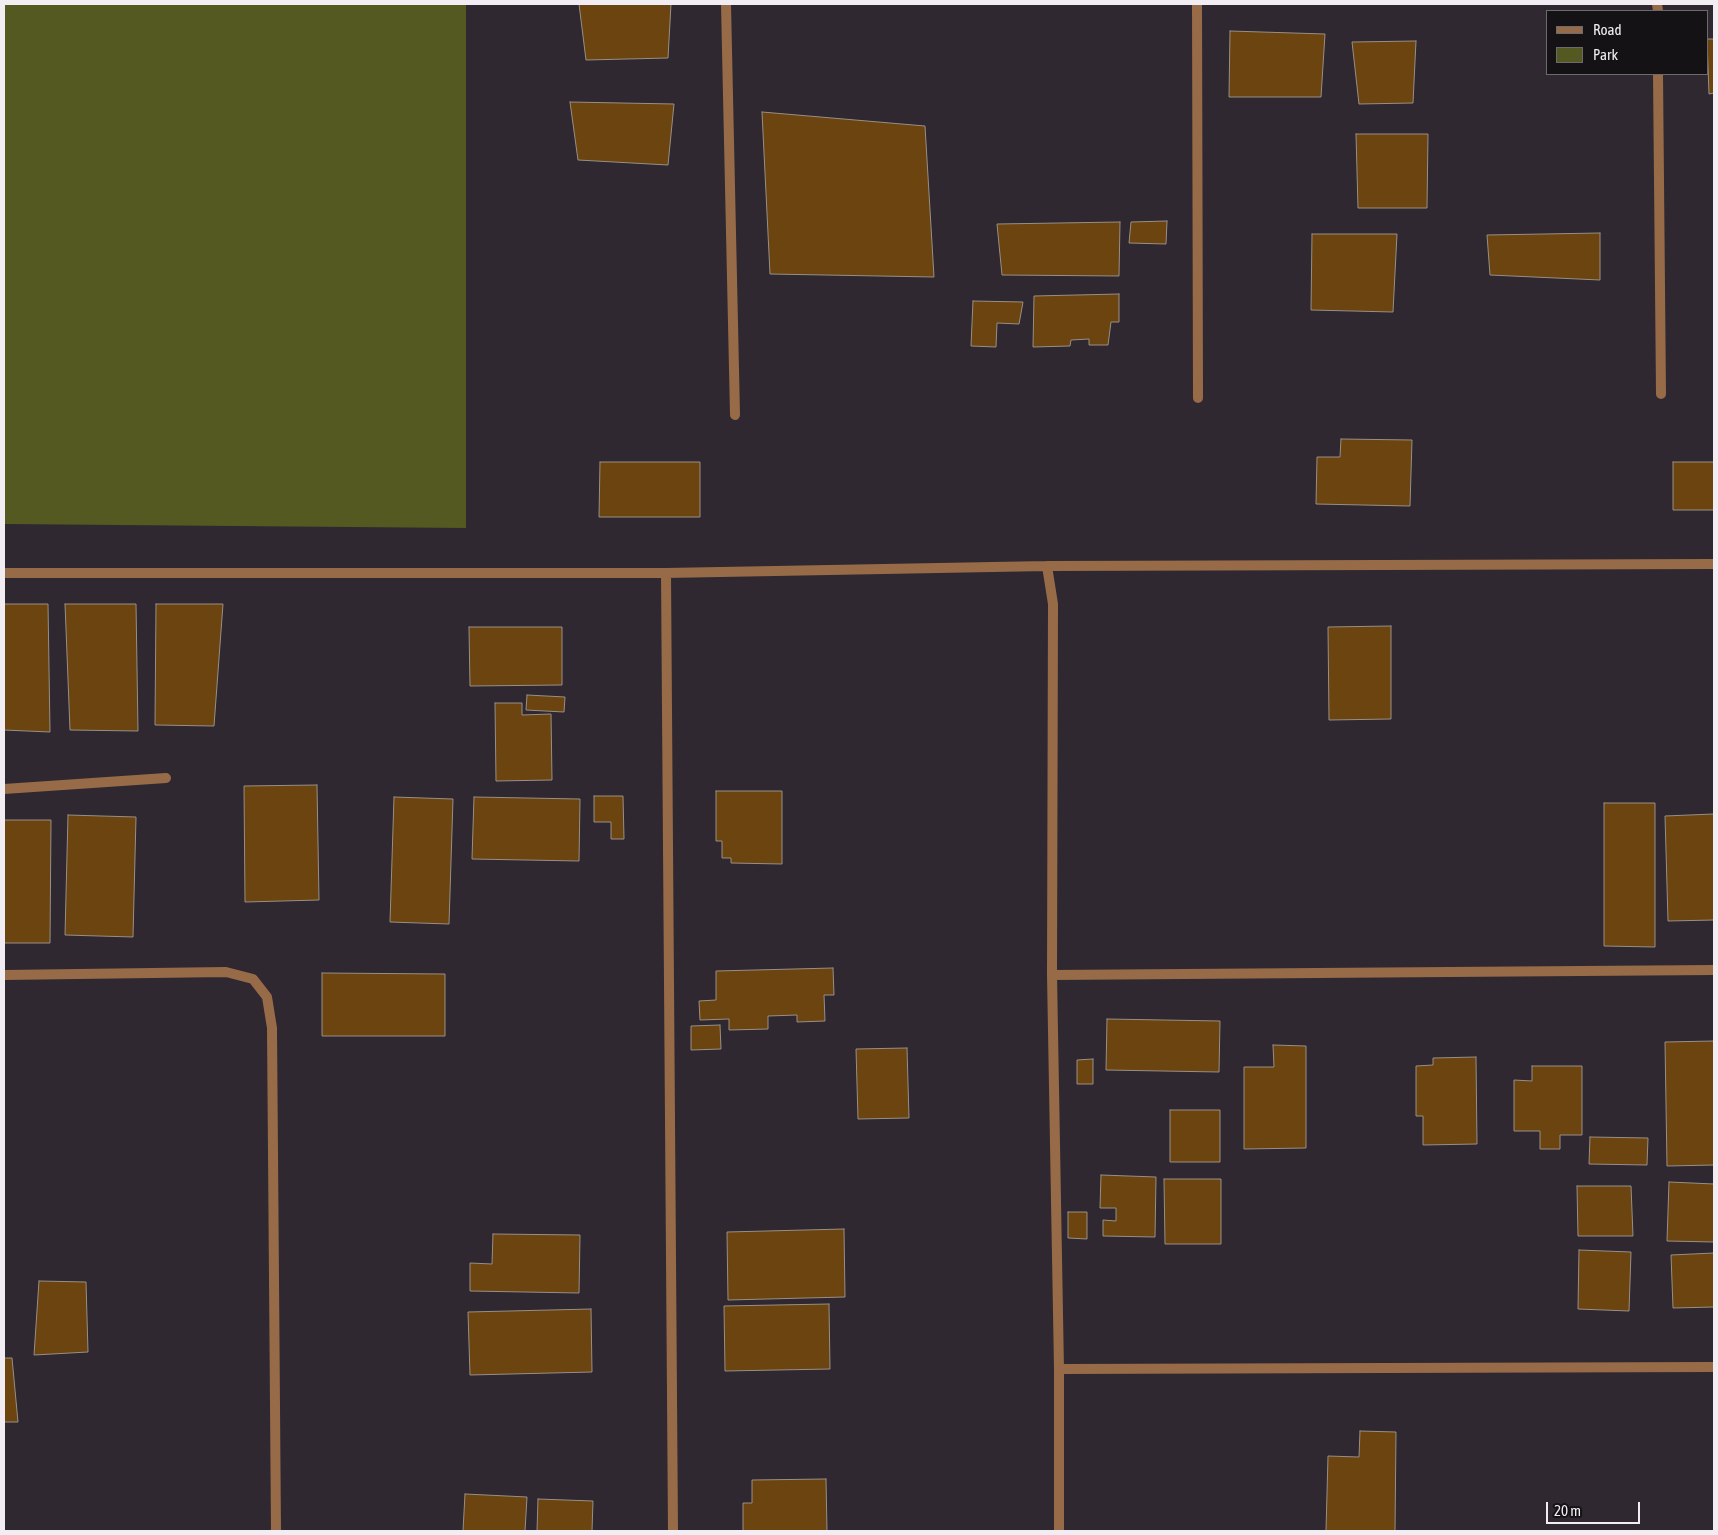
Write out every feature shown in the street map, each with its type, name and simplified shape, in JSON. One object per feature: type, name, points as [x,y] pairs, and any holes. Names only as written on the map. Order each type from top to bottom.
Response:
[{"type":"street","points":[[726,4],[735,415]]},
{"type":"street","points":[[1197,4],[1198,398]]},
{"type":"street","points":[[1658,75],[1661,394]]},
{"type":"street","points":[[4,573],[666,573],[1047,566],[1714,564]]},
{"type":"street","points":[[1047,566],[1053,604],[1052,974],[1059,1369],[1059,1531]]},
{"type":"street","points":[[666,573],[673,1531]]},
{"type":"street","points":[[4,788],[166,778]]},
{"type":"street","points":[[1052,974],[1714,970]]},
{"type":"street","points":[[4,975],[226,972],[254,979],[267,997],[272,1028],[276,1531]]},
{"type":"street","points":[[1059,1369],[1714,1367]]},
{"type":"green space","points":[[4,4],[466,4],[466,528],[4,524]]},
{"type":"building","points":[[579,4],[671,4],[668,58],[586,60]]},
{"type":"building","points":[[1230,31],[1325,34],[1321,97],[1229,97]]},
{"type":"building","points":[[1708,39],[1714,39],[1714,93],[1709,94]]},
{"type":"building","points":[[1416,41],[1413,103],[1359,104],[1352,42]]},
{"type":"building","points":[[570,102],[674,104],[668,165],[578,160]]},
{"type":"building","points":[[762,112],[925,126],[934,277],[770,274]]},
{"type":"building","points":[[1356,134],[1428,134],[1427,208],[1358,208]]},
{"type":"building","points":[[1167,221],[1166,244],[1129,243],[1131,222]]},
{"type":"building","points":[[1120,222],[1119,276],[1002,275],[997,224]]},
{"type":"building","points":[[1600,233],[1600,280],[1490,275],[1487,235]]},
{"type":"building","points":[[1312,234],[1397,234],[1393,312],[1311,310]]},
{"type":"building","points":[[1119,294],[1119,322],[1111,322],[1108,345],[1089,345],[1089,339],[1071,340],[1070,346],[1033,347],[1034,296]]},
{"type":"building","points":[[973,301],[1023,302],[1019,324],[997,323],[996,347],[971,346]]},
{"type":"building","points":[[1341,439],[1412,440],[1410,506],[1316,504],[1317,457],[1340,457]]},
{"type":"building","points":[[600,462],[700,462],[700,517],[599,517]]},
{"type":"building","points":[[1673,462],[1714,462],[1714,510],[1673,510]]},
{"type":"building","points":[[4,604],[48,604],[50,732],[4,730]]},
{"type":"building","points":[[65,604],[136,604],[138,731],[70,730]]},
{"type":"building","points":[[156,604],[223,604],[214,726],[155,725]]},
{"type":"building","points":[[1391,626],[1391,719],[1329,720],[1328,627]]},
{"type":"building","points":[[469,627],[562,627],[562,685],[470,686]]},
{"type":"building","points":[[527,695],[565,697],[564,712],[526,710]]},
{"type":"building","points":[[495,703],[522,703],[522,715],[551,714],[552,780],[496,781]]},
{"type":"building","points":[[317,785],[319,900],[245,902],[244,786]]},
{"type":"building","points":[[716,791],[782,791],[782,864],[731,863],[731,858],[722,858],[722,841],[716,841]]},
{"type":"building","points":[[594,796],[623,796],[624,839],[611,839],[611,822],[594,822]]},
{"type":"building","points":[[394,797],[453,799],[449,924],[390,922]]},
{"type":"building","points":[[474,797],[580,799],[579,861],[472,859]]},
{"type":"building","points":[[1604,803],[1655,803],[1655,947],[1604,946]]},
{"type":"building","points":[[1714,814],[1714,920],[1668,921],[1665,816]]},
{"type":"building","points":[[68,815],[136,817],[133,937],[65,935]]},
{"type":"building","points":[[4,820],[51,820],[50,943],[4,943]]},
{"type":"building","points":[[833,968],[834,995],[824,995],[825,1021],[797,1022],[797,1015],[768,1016],[768,1029],[729,1030],[729,1019],[700,1020],[699,1001],[716,1000],[716,971]]},
{"type":"building","points":[[322,973],[445,974],[445,1036],[322,1036]]},
{"type":"building","points":[[1107,1019],[1220,1021],[1219,1072],[1106,1070]]},
{"type":"building","points":[[720,1025],[721,1049],[691,1050],[691,1026]]},
{"type":"building","points":[[1714,1041],[1714,1165],[1667,1166],[1665,1042]]},
{"type":"building","points":[[1273,1045],[1306,1046],[1306,1148],[1244,1149],[1244,1067],[1274,1067]]},
{"type":"building","points":[[907,1048],[909,1118],[858,1119],[856,1049]]},
{"type":"building","points":[[1476,1057],[1477,1144],[1423,1145],[1423,1116],[1416,1116],[1416,1066],[1433,1065],[1433,1058]]},
{"type":"building","points":[[1093,1059],[1093,1084],[1077,1084],[1077,1060]]},
{"type":"building","points":[[1532,1066],[1582,1066],[1582,1135],[1560,1135],[1560,1149],[1540,1149],[1540,1131],[1514,1131],[1514,1080],[1532,1081]]},
{"type":"building","points":[[1170,1110],[1220,1110],[1220,1162],[1170,1162]]},
{"type":"building","points":[[1590,1137],[1648,1138],[1647,1165],[1589,1164]]},
{"type":"building","points":[[1101,1175],[1156,1177],[1155,1237],[1103,1236],[1103,1220],[1116,1221],[1116,1208],[1100,1208]]},
{"type":"building","points":[[1164,1179],[1221,1179],[1221,1244],[1165,1244]]},
{"type":"building","points":[[1669,1182],[1714,1184],[1714,1242],[1667,1241]]},
{"type":"building","points":[[1577,1186],[1631,1186],[1633,1236],[1578,1236]]},
{"type":"building","points":[[1068,1212],[1087,1212],[1087,1239],[1068,1238]]},
{"type":"building","points":[[844,1229],[845,1297],[728,1300],[727,1232]]},
{"type":"building","points":[[493,1234],[580,1235],[579,1293],[470,1291],[470,1263],[492,1264]]},
{"type":"building","points":[[1579,1250],[1631,1252],[1629,1311],[1578,1309]]},
{"type":"building","points":[[1714,1253],[1714,1307],[1673,1308],[1671,1255]]},
{"type":"building","points":[[39,1281],[86,1282],[88,1352],[34,1355]]},
{"type":"building","points":[[829,1304],[830,1369],[725,1371],[724,1306]]},
{"type":"building","points":[[591,1309],[592,1372],[470,1375],[468,1312]]},
{"type":"building","points":[[4,1358],[12,1358],[18,1422],[4,1422]]},
{"type":"building","points":[[1360,1431],[1396,1432],[1395,1531],[1326,1531],[1328,1456],[1359,1457]]},
{"type":"building","points":[[826,1479],[827,1531],[743,1531],[743,1503],[752,1503],[752,1480]]},
{"type":"building","points":[[465,1494],[527,1497],[525,1531],[463,1531]]},
{"type":"building","points":[[538,1499],[593,1501],[592,1531],[537,1531]]}]
